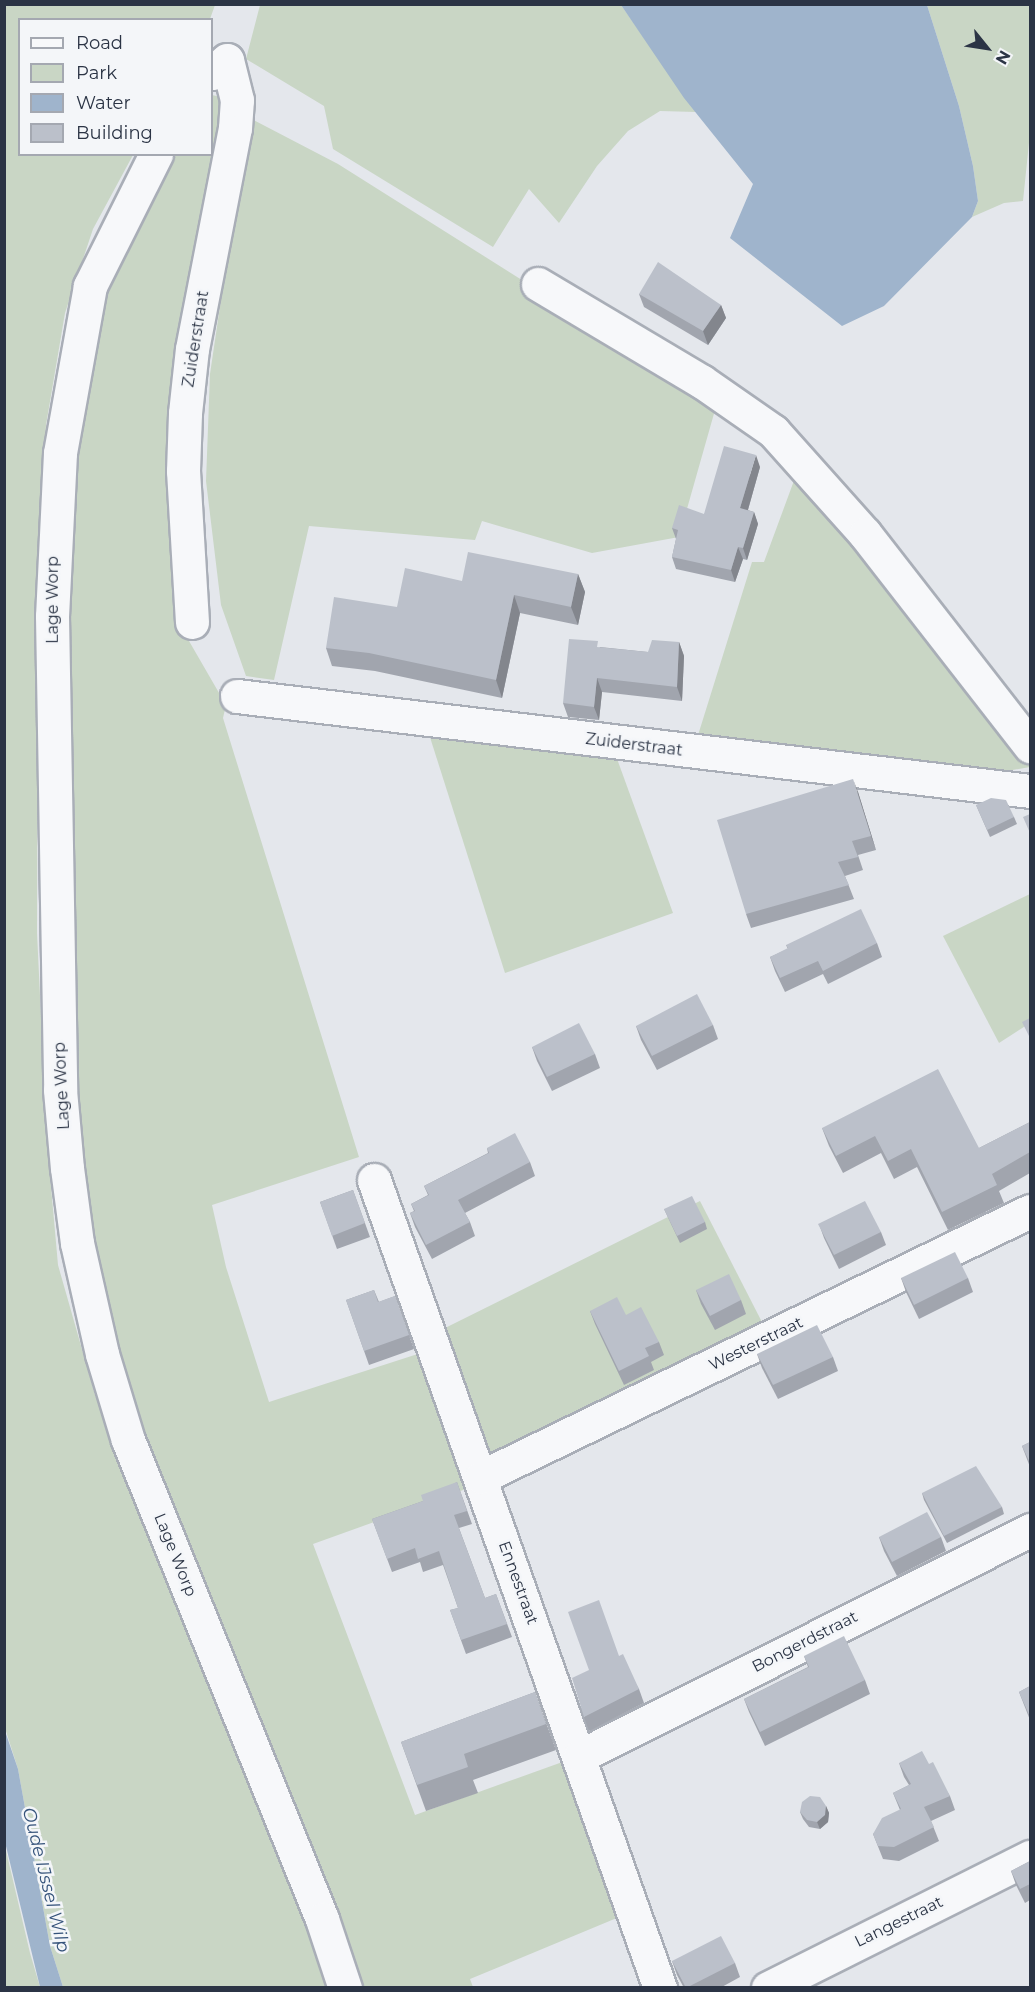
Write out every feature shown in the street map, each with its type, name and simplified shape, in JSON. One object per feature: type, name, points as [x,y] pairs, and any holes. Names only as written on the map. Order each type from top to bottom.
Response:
[{"type":"street","name":"Zuiderstraat","points":[[192,622],[183,471],[185,413],[192,349],[235,129],[237,100],[219,67]]},
{"type":"street","name":"Lage Worp","points":[[155,156],[90,286],[60,453],[54,532],[53,664],[60,1090],[67,1168],[77,1243],[102,1354],[128,1440],[322,1919],[345,1988]]},
{"type":"street","points":[[538,284],[701,381],[773,431],[865,534],[1030,746]]},
{"type":"street","name":"Zuiderstraat","points":[[237,696],[1030,790]]},
{"type":"street","name":"Ennestraat","points":[[374,1180],[580,1756],[660,1988]]},
{"type":"street","name":"Westerstraat","points":[[481,1477],[1030,1211]]},
{"type":"street","name":"Bongerdstraat","points":[[580,1756],[1030,1530]]},
{"type":"street","name":"Langestraat","points":[[768,1988],[1030,1857]]},
{"type":"green space","points":[[4,5],[215,5],[210,18],[18,18],[18,156],[132,156],[93,229],[65,313],[46,425],[38,635],[37,933],[47,1142],[58,1265],[95,1395],[290,1884],[327,1987],[63,1987],[50,1946],[18,1769],[5,1728]]},
{"type":"green space","points":[[260,5],[621,5],[696,112],[660,111],[628,131],[597,166],[559,223],[529,189],[493,247],[333,149],[324,106],[246,59]]},
{"type":"green space","points":[[927,5],[1030,5],[1030,133],[1023,201],[1004,203],[972,217],[978,201],[973,166],[959,106]]},
{"type":"green space","points":[[213,95],[225,98],[176,511],[189,641],[226,705],[223,718],[359,1157],[212,1205],[226,1267],[269,1402],[427,1351],[477,1485],[313,1544],[415,1815],[568,1760],[624,1915],[470,1979],[473,1987],[363,1987],[246,1688],[147,1460],[114,1345],[92,1233],[76,1080],[66,867],[69,624],[79,395],[106,266],[163,156],[213,156]]},
{"type":"green space","points":[[248,117],[338,164],[717,403],[679,537],[592,553],[482,521],[475,540],[309,526],[274,680],[246,676],[221,605],[206,481],[210,374]]},
{"type":"green space","points":[[799,467],[1030,759],[1030,767],[967,778],[694,748],[752,562],[764,562]]},
{"type":"green space","points":[[428,731],[616,756],[673,913],[505,973]]},
{"type":"green space","points":[[1030,894],[1030,1023],[999,1043],[943,936]]},
{"type":"green space","points":[[700,1201],[766,1330],[488,1456],[439,1331]]},
{"type":"green space","points":[[4,1842],[30,1953],[40,1987],[5,1987]]},
{"type":"water","points":[[621,5],[927,5],[959,106],[973,166],[978,201],[972,217],[884,306],[842,326],[730,238],[753,184],[684,98]]},
{"type":"water","points":[[4,1728],[18,1769],[50,1946],[63,1987],[40,1987],[5,1842]]},
{"type":"building","points":[[658,262],[721,305],[703,331],[639,294]]},
{"type":"building","points":[[724,446],[756,455],[740,508],[754,512],[743,548],[738,547],[731,570],[672,557],[678,530],[672,528],[679,505],[704,514]]},
{"type":"building","points":[[468,552],[578,574],[571,607],[514,595],[496,680],[369,653],[326,648],[334,597],[397,607],[405,568],[462,581]]},
{"type":"building","points":[[569,639],[598,641],[597,647],[648,652],[652,640],[679,642],[677,687],[597,678],[594,707],[563,703]]},
{"type":"building","points":[[853,779],[871,836],[852,841],[858,857],[838,862],[849,885],[746,914],[717,820]]},
{"type":"building","points":[[991,798],[1006,800],[1014,817],[987,830],[976,805]]},
{"type":"building","points":[[1030,814],[1030,833],[1023,817]]},
{"type":"building","points":[[861,909],[877,943],[823,971],[818,961],[780,978],[770,957],[788,948],[786,945]]},
{"type":"building","points":[[697,994],[713,1025],[652,1056],[636,1026]]},
{"type":"building","points":[[1030,1018],[1030,1038],[1022,1022]]},
{"type":"building","points":[[579,1023],[595,1054],[547,1077],[532,1047]]},
{"type":"building","points":[[938,1069],[979,1148],[1030,1122],[1030,1152],[992,1174],[997,1185],[942,1212],[911,1149],[888,1161],[875,1136],[836,1156],[822,1128]]},
{"type":"building","points":[[515,1133],[530,1162],[458,1200],[470,1222],[426,1245],[410,1213],[415,1211],[411,1204],[429,1195],[424,1186],[489,1153],[487,1148]]},
{"type":"building","points":[[353,1190],[365,1223],[332,1236],[320,1202]]},
{"type":"building","points":[[692,1196],[705,1222],[677,1236],[664,1209]]},
{"type":"building","points":[[865,1201],[881,1232],[834,1255],[818,1224]]},
{"type":"building","points":[[955,1252],[968,1278],[914,1305],[901,1278]]},
{"type":"building","points":[[729,1274],[741,1300],[710,1316],[696,1290]]},
{"type":"building","points":[[374,1290],[378,1302],[395,1296],[409,1335],[364,1351],[346,1300]]},
{"type":"building","points":[[617,1297],[626,1315],[641,1307],[659,1342],[645,1348],[649,1356],[619,1371],[590,1311]]},
{"type":"building","points":[[817,1325],[833,1357],[773,1385],[757,1354]]},
{"type":"building","points":[[1030,1442],[1030,1463],[1022,1446]]},
{"type":"building","points":[[976,1466],[1002,1507],[944,1536],[922,1493]]},
{"type":"building","points":[[457,1482],[467,1511],[454,1515],[485,1598],[496,1594],[507,1624],[461,1640],[450,1610],[458,1608],[439,1551],[418,1559],[415,1548],[387,1559],[372,1519],[423,1501],[421,1495]]},
{"type":"building","points":[[927,1512],[941,1537],[892,1562],[879,1537]]},
{"type":"building","points":[[599,1600],[619,1656],[623,1654],[639,1689],[584,1717],[572,1678],[589,1670],[568,1612]]},
{"type":"building","points":[[844,1636],[865,1680],[760,1732],[744,1699],[809,1667],[804,1656]]},
{"type":"building","points":[[1030,1686],[1030,1717],[1019,1692]]},
{"type":"building","points":[[535,1692],[546,1724],[464,1754],[468,1767],[417,1785],[401,1742]]},
{"type":"building","points":[[922,1751],[929,1764],[933,1762],[950,1796],[924,1807],[934,1827],[894,1847],[878,1846],[873,1834],[882,1818],[901,1809],[893,1793],[911,1784],[899,1763]]},
{"type":"building","points":[[810,1796],[820,1797],[826,1806],[825,1815],[817,1822],[807,1820],[800,1812],[802,1802]]},
{"type":"building","points":[[1030,1861],[1030,1884],[1020,1889],[1011,1871]]},
{"type":"building","points":[[721,1936],[735,1963],[686,1988],[672,1961]]},
{"type":"water label","name":"Oude IJssel Wilp","points":[[46,1880]]}]
